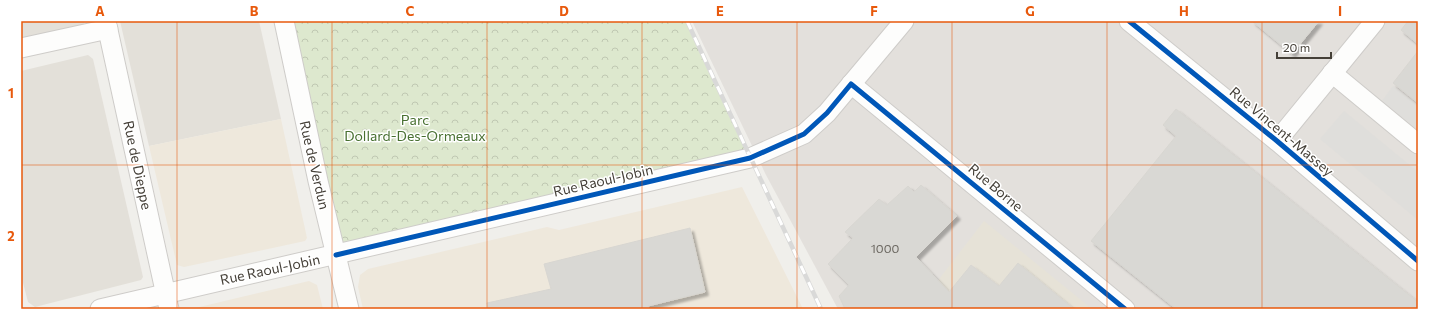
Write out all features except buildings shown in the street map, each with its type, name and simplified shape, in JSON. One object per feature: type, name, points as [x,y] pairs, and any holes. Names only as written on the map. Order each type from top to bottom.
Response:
[{"type":"street","name":"Rue de Verdun","points":[[284,21],[318,180],[349,309]]},
{"type":"street","name":"Rue Raoul-Jobin","points":[[100,309],[167,301],[336,255],[750,158],[804,134],[827,113],[904,21]]},
{"type":"street","name":"Rue Vincent-Massey","points":[[1129,21],[1277,141],[1418,261]]},
{"type":"street","points":[[1277,141],[1375,21]]},
{"type":"street","points":[[21,48],[107,25]]},
{"type":"street","name":"Rue de Dieppe","points":[[107,25],[167,301]]},
{"type":"street","points":[[1332,74],[1418,144]]},
{"type":"street","name":"Rue Borne","points":[[851,84],[1125,309]]},
{"type":"shaded area","points":[[21,21],[84,21],[84,23],[81,28],[21,40]]},
{"type":"shaded area","points":[[120,21],[259,21],[281,119],[149,146]]},
{"type":"shaded area","points":[[692,21],[1418,21],[1418,309],[838,309],[766,175]]},
{"type":"shaded area","points":[[88,55],[93,59],[143,277],[141,280],[35,307],[28,302],[21,275],[21,71]]},
{"type":"shaded area","points":[[1393,86],[1418,106],[1418,130],[1382,101]]},
{"type":"shaded area","points":[[1344,111],[1418,172],[1418,220],[1320,139]]},
{"type":"shaded area","points":[[281,119],[307,238],[305,241],[184,267],[177,265],[149,146]]},
{"type":"shaded area","points":[[742,187],[803,309],[363,309],[358,287],[360,275],[368,269],[547,227],[559,230]]},
{"type":"shaded area","points":[[984,221],[1092,309],[916,309]]},
{"type":"shaded area","points":[[309,281],[317,285],[323,309],[191,309]]},
{"type":"green space","name":"Parc Dollard-Des-Ormeaux","points":[[284,21],[686,21],[750,158],[336,255]]},
{"type":"railway","points":[[687,21],[821,309]]},
{"type":"cycle path","points":[[1129,21],[1277,141],[1418,261]]},
{"type":"cycle path","points":[[336,255],[750,158],[804,134],[827,113],[851,84],[1125,309]]}]
